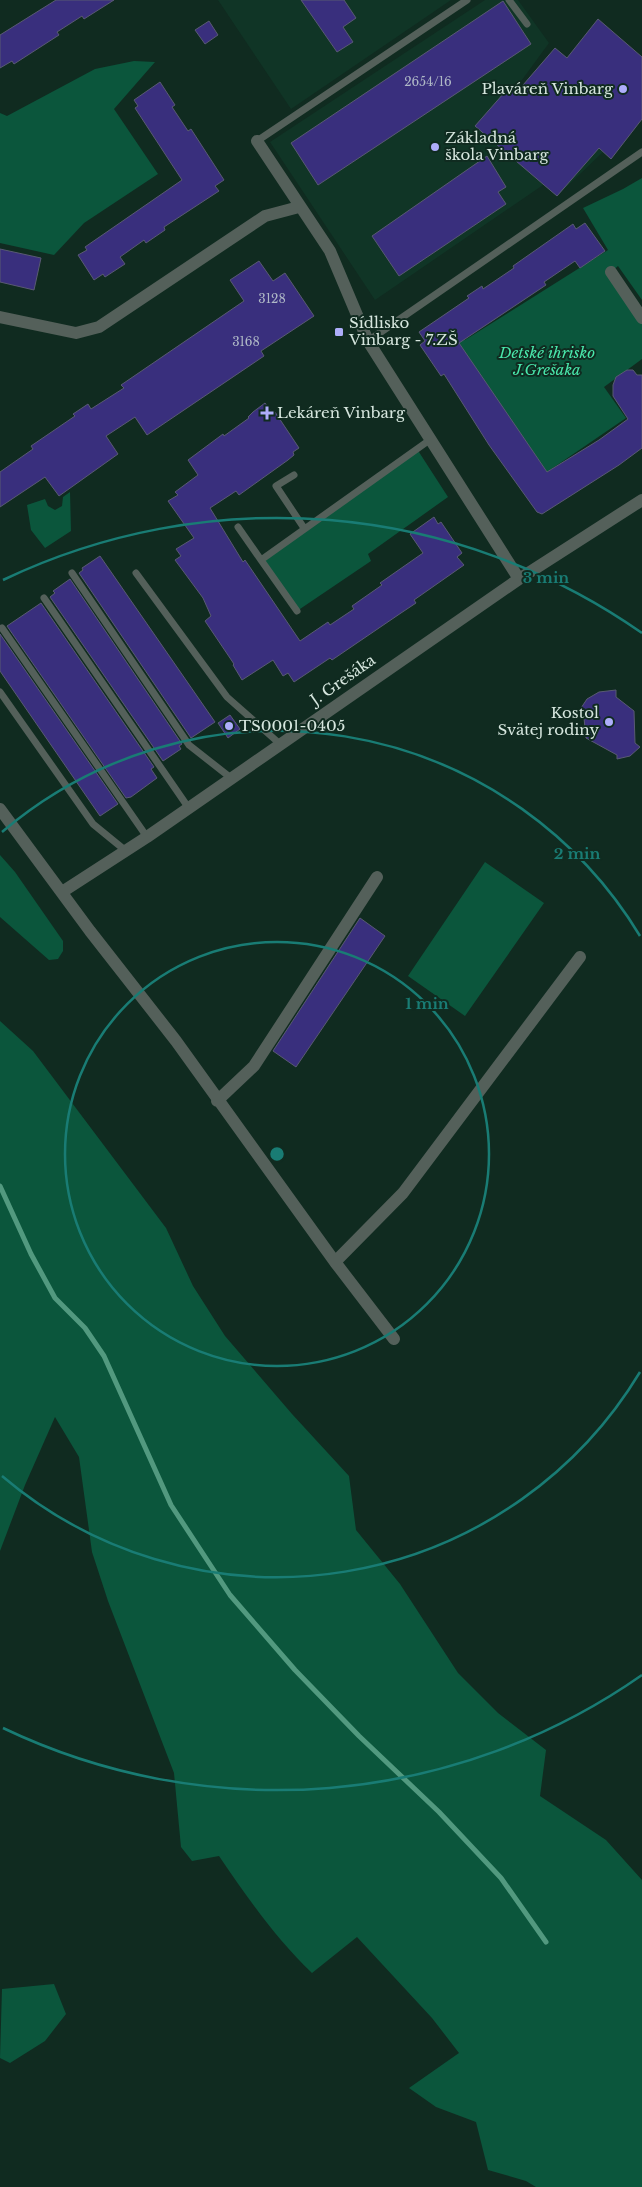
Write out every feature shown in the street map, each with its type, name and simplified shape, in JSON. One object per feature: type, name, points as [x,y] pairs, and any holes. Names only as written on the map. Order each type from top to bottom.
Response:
[{"type":"street","points":[[256,141],[330,251],[368,341],[519,579]]},
{"type":"street","points":[[0,317],[76,333],[99,327],[266,216],[299,207]]},
{"type":"street","points":[[611,272],[642,318]]},
{"type":"street","name":"J. Grešáka","points":[[62,892],[126,852],[188,807],[519,579],[642,500]]},
{"type":"street","points":[[0,809],[176,1041],[217,1101],[394,1339]]},
{"type":"street","points":[[217,1101],[254,1066],[377,877]]},
{"type":"street","points":[[336,1262],[403,1193],[580,957]]},
{"type":"lane","points":[[256,141],[467,0]]},
{"type":"lane","points":[[509,0],[527,24]]},
{"type":"lane","points":[[368,341],[642,152]]},
{"type":"lane","points":[[261,560],[431,439]]},
{"type":"lane","points":[[294,475],[276,486],[304,528]]},
{"type":"lane","points":[[238,526],[297,611]]},
{"type":"lane","points":[[72,573],[189,745],[230,778]]},
{"type":"lane","points":[[136,573],[227,697],[280,744]]},
{"type":"lane","points":[[44,598],[188,807]]},
{"type":"lane","points":[[2,628],[147,837]]},
{"type":"lane","points":[[0,692],[92,824],[126,852]]},
{"type":"shaded area","points":[[218,0],[451,0],[291,109]]},
{"type":"shaded area","name":"Základná škola Vinbarg","points":[[485,0],[518,0],[549,43],[519,84],[603,152],[557,196],[543,185],[375,300],[270,142]]},
{"type":"green space","points":[[134,61],[155,62],[114,109],[158,174],[84,223],[54,255],[0,243],[0,113],[7,116],[95,69]]},
{"type":"green space","name":"Detské ihrisko J.Grešaka","points":[[642,178],[642,300],[618,266],[611,272],[642,318],[642,359],[604,387],[626,418],[547,472],[457,341],[465,340],[608,250],[583,208]]},
{"type":"green space","points":[[417,449],[448,497],[368,554],[371,561],[297,611],[261,560]]},
{"type":"green space","points":[[70,492],[71,531],[45,548],[31,530],[27,505],[45,499],[48,506],[55,510],[62,506],[63,497]]},
{"type":"green space","points":[[0,855],[15,872],[63,941],[63,951],[58,959],[49,960],[0,917]]},
{"type":"green space","points":[[485,862],[544,903],[465,1016],[408,976]]},
{"type":"green space","points":[[0,1021],[33,1051],[166,1228],[193,1286],[225,1336],[292,1414],[349,1476],[356,1530],[400,1584],[458,1673],[498,1713],[546,1750],[540,1796],[606,1840],[642,1880],[642,2187],[536,2187],[526,2181],[488,2170],[476,2122],[436,2107],[409,2088],[459,2053],[432,2018],[357,1937],[312,1973],[274,1932],[219,1856],[192,1861],[181,1847],[174,1773],[108,1601],[92,1552],[79,1457],[55,1417],[25,1485],[0,1551]]},
{"type":"green space","points":[[54,1984],[66,2014],[45,2041],[10,2063],[0,2058],[2,1989]]},
{"type":"building","points":[[56,0],[114,0],[84,19],[82,16],[57,32],[59,35],[14,64],[12,61],[0,68],[0,35]]},
{"type":"building","points":[[301,0],[344,0],[356,18],[343,27],[353,42],[337,52]]},
{"type":"building","points":[[503,1],[531,44],[318,185],[291,143]]},
{"type":"building","points":[[598,19],[642,57],[642,119],[611,159],[599,148],[557,196],[475,126],[511,85],[517,92],[555,48],[567,58]]},
{"type":"building","points":[[209,21],[218,35],[205,44],[195,30]]},
{"type":"building","points":[[160,82],[175,105],[172,107],[188,131],[191,129],[224,180],[215,186],[219,191],[164,227],[165,230],[146,243],[144,240],[120,257],[125,264],[105,277],[103,274],[94,280],[78,255],[87,250],[85,247],[182,180],[135,108],[138,106],[134,100]]},
{"type":"building","points":[[487,156],[506,187],[498,192],[506,204],[399,276],[372,236]]},
{"type":"building","points":[[585,223],[605,251],[580,268],[575,261],[544,282],[546,285],[459,343],[547,472],[599,440],[628,419],[613,396],[613,385],[616,377],[627,370],[633,370],[637,375],[642,375],[642,448],[619,465],[542,514],[537,512],[489,445],[444,374],[441,376],[420,345],[425,341],[419,332],[469,298],[467,296],[482,286],[483,289],[514,268],[513,266],[573,224],[576,229]]},
{"type":"building","points":[[0,249],[41,258],[34,290],[0,282]]},
{"type":"building","points":[[259,261],[273,281],[285,273],[314,316],[261,351],[264,356],[147,435],[135,417],[106,436],[118,454],[59,496],[45,477],[0,507],[0,472],[33,449],[31,446],[75,416],[73,414],[88,404],[91,409],[124,388],[121,385],[244,301],[230,280]]},
{"type":"building","points":[[265,403],[273,414],[275,412],[299,448],[293,452],[294,455],[288,460],[239,495],[236,491],[210,508],[243,562],[245,560],[300,641],[328,622],[330,625],[354,609],[352,606],[382,585],[380,583],[423,553],[410,534],[434,517],[438,524],[441,522],[462,553],[457,557],[464,565],[414,600],[416,603],[332,660],[330,658],[294,682],[288,673],[283,676],[273,660],[242,680],[234,664],[205,621],[211,616],[203,598],[175,560],[181,556],[176,549],[194,538],[168,501],[178,495],[175,492],[198,475],[188,460],[223,434],[224,436],[249,418],[253,412]]},
{"type":"building","points":[[100,556],[215,722],[191,738],[79,573],[83,570],[82,568]]},
{"type":"building","points":[[70,579],[182,744],[179,746],[181,749],[163,761],[50,597],[55,593],[53,591]]},
{"type":"building","points":[[41,603],[154,767],[151,769],[157,778],[131,797],[126,798],[7,626]]},
{"type":"building","points":[[0,634],[118,804],[100,816],[0,671]]},
{"type":"building","name":"Kostol Svätej rodiny","points":[[616,690],[616,697],[634,711],[635,743],[640,747],[630,756],[617,759],[617,755],[586,738],[584,718],[577,714],[587,699],[599,692]]},
{"type":"building","name":"TS0001-0405","points":[[230,715],[240,729],[228,738],[218,723]]},
{"type":"building","points":[[360,918],[385,936],[296,1067],[273,1051]]},
{"type":"waterway","points":[[0,1186],[31,1254],[55,1298],[85,1328],[104,1356],[171,1505],[230,1595],[295,1670],[359,1736],[439,1812],[501,1878],[546,1942]]},
{"type":"place","name":"Plaváreň Vinbarg","points":[[623,89]]},
{"type":"place","name":"Základná škola Vinbarg","points":[[435,147]]},
{"type":"place","name":"Sídlisko Vinbarg - 7.ZŠ","points":[[339,332]]},
{"type":"place","name":"Lekáreň Vinbarg","points":[[267,413]]},
{"type":"place","name":"Kostol Svätej rodiny","points":[[609,722]]},
{"type":"place","name":"TS0001-0405","points":[[229,726]]}]
